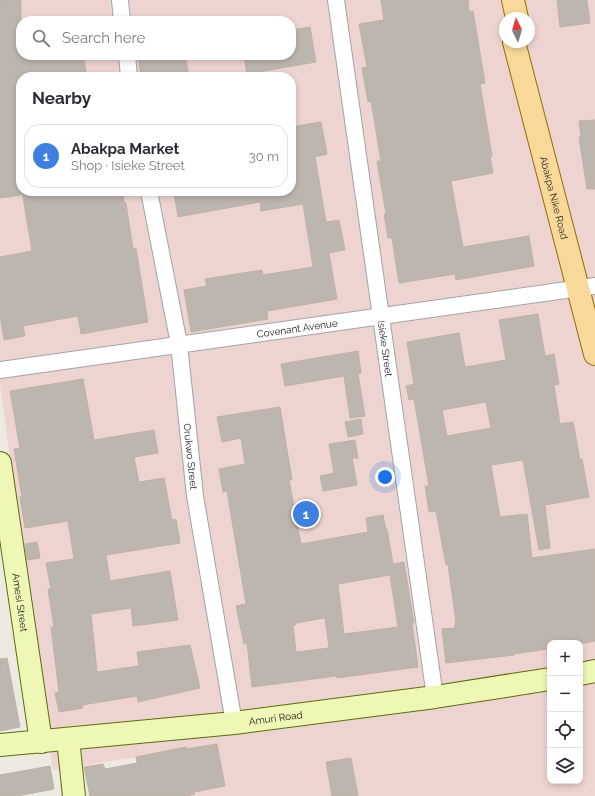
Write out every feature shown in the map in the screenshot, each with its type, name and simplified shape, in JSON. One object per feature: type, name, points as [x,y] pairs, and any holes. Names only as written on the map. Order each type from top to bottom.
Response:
[{"type":"main road","points":[[503,0],[506,12]]},
{"type":"main road","points":[[513,0],[516,12]]},
{"type":"main road","name":"Abakpa Nike Road","points":[[516,48],[587,287],[595,307]]},
{"type":"main road","name":"Abakpa Nike Road","points":[[526,48],[587,287],[595,354]]},
{"type":"main road","name":"Amesi Street","points":[[0,464],[41,742]]},
{"type":"main road","points":[[583,673],[595,671]]},
{"type":"main road","name":"Amuri Road","points":[[0,745],[234,723],[435,697],[547,679]]},
{"type":"main road","points":[[68,739],[74,796]]},
{"type":"street","points":[[120,0],[122,16]]},
{"type":"street","name":"Isieke Street","points":[[336,0],[435,697]]},
{"type":"street","points":[[127,60],[129,72]]},
{"type":"street","name":"Orukwo Street","points":[[150,196],[179,344],[195,496],[234,723]]},
{"type":"street","name":"Covenant Avenue","points":[[0,370],[587,287]]},
{"type":"shaded area","points":[[0,0],[595,0],[595,796],[173,796],[163,753],[53,770],[0,385]]},
{"type":"building","points":[[0,0],[21,0],[21,16],[16,16],[16,60],[84,60],[86,72],[16,72],[16,196],[0,198]]},
{"type":"building","points":[[381,0],[468,0],[469,12],[473,11],[485,83],[480,84],[492,156],[490,157],[493,173],[451,181],[463,247],[529,236],[534,266],[456,280],[455,274],[399,283],[392,238],[388,238],[384,214],[386,214],[377,161],[381,161],[371,101],[368,102],[362,68],[367,67],[359,24],[384,20]]},
{"type":"building","points":[[557,0],[587,0],[590,23],[560,27]]},
{"type":"building","points":[[310,27],[316,62],[258,72],[247,72],[245,60],[296,60],[296,29]]},
{"type":"building","points":[[139,60],[186,60],[188,72],[140,72]]},
{"type":"building","points":[[595,120],[595,189],[587,189],[579,137],[581,137],[579,121]]},
{"type":"building","points":[[321,122],[327,154],[315,157],[326,222],[339,220],[345,250],[329,253],[337,299],[267,311],[268,319],[191,332],[184,290],[207,286],[205,279],[262,270],[263,275],[313,267],[303,204],[261,211],[260,202],[178,217],[174,196],[296,196],[296,126]]},
{"type":"building","points":[[23,196],[123,196],[124,203],[126,203],[133,249],[136,248],[148,322],[81,334],[78,316],[23,326],[25,336],[4,340],[0,315],[0,257],[32,251]]},
{"type":"building","points":[[538,314],[545,356],[554,354],[559,384],[554,385],[560,424],[573,422],[589,497],[545,505],[550,548],[539,550],[523,460],[491,465],[500,517],[527,514],[532,558],[595,549],[595,641],[583,643],[583,640],[547,640],[547,649],[514,655],[446,663],[442,629],[455,628],[456,623],[448,564],[446,565],[436,511],[429,512],[425,486],[429,486],[414,399],[409,400],[406,386],[414,384],[407,342],[459,333],[465,367],[506,360],[499,320]],"holes":[[[486,402],[491,428],[447,436],[442,410]]]},
{"type":"building","points":[[358,351],[361,373],[358,374],[365,416],[350,418],[344,376],[285,386],[281,364]]},
{"type":"building","points":[[83,379],[94,440],[154,430],[158,453],[134,457],[139,482],[164,478],[172,520],[176,519],[180,543],[106,555],[110,581],[170,571],[178,620],[133,626],[131,608],[91,614],[97,672],[139,666],[137,652],[190,645],[200,688],[138,702],[137,696],[82,705],[83,708],[59,712],[55,693],[59,692],[51,627],[54,627],[48,589],[51,589],[46,563],[74,559],[68,521],[25,528],[20,497],[22,497],[14,449],[20,448],[10,391]]},
{"type":"building","points":[[280,407],[292,480],[289,480],[301,544],[368,532],[366,518],[383,515],[393,564],[404,562],[414,623],[412,623],[418,667],[337,678],[336,676],[252,687],[247,643],[244,644],[236,606],[246,604],[227,491],[223,492],[219,469],[245,464],[241,438],[222,442],[217,417]],"holes":[[[390,575],[398,627],[344,634],[338,584]],[[325,618],[329,648],[296,652],[293,625],[296,625],[296,623]]]},
{"type":"building","points":[[361,419],[363,434],[348,437],[345,422]]},
{"type":"building","points":[[355,440],[358,458],[352,458],[357,485],[323,491],[320,476],[334,473],[329,444]]},
{"type":"building","points":[[37,542],[40,558],[27,560],[25,544]]},
{"type":"building","points":[[7,658],[20,727],[0,731],[0,659]]},
{"type":"building","points":[[217,744],[225,786],[194,792],[195,794],[186,796],[90,796],[84,767],[103,764],[105,769],[137,763],[136,757],[186,747],[186,749]]},
{"type":"building","points":[[351,758],[358,796],[332,796],[326,762]]},
{"type":"building","points":[[50,766],[54,789],[17,796],[0,796],[0,775]]},
{"type":"place","name":"Abakpa Market","points":[[306,514]]}]
